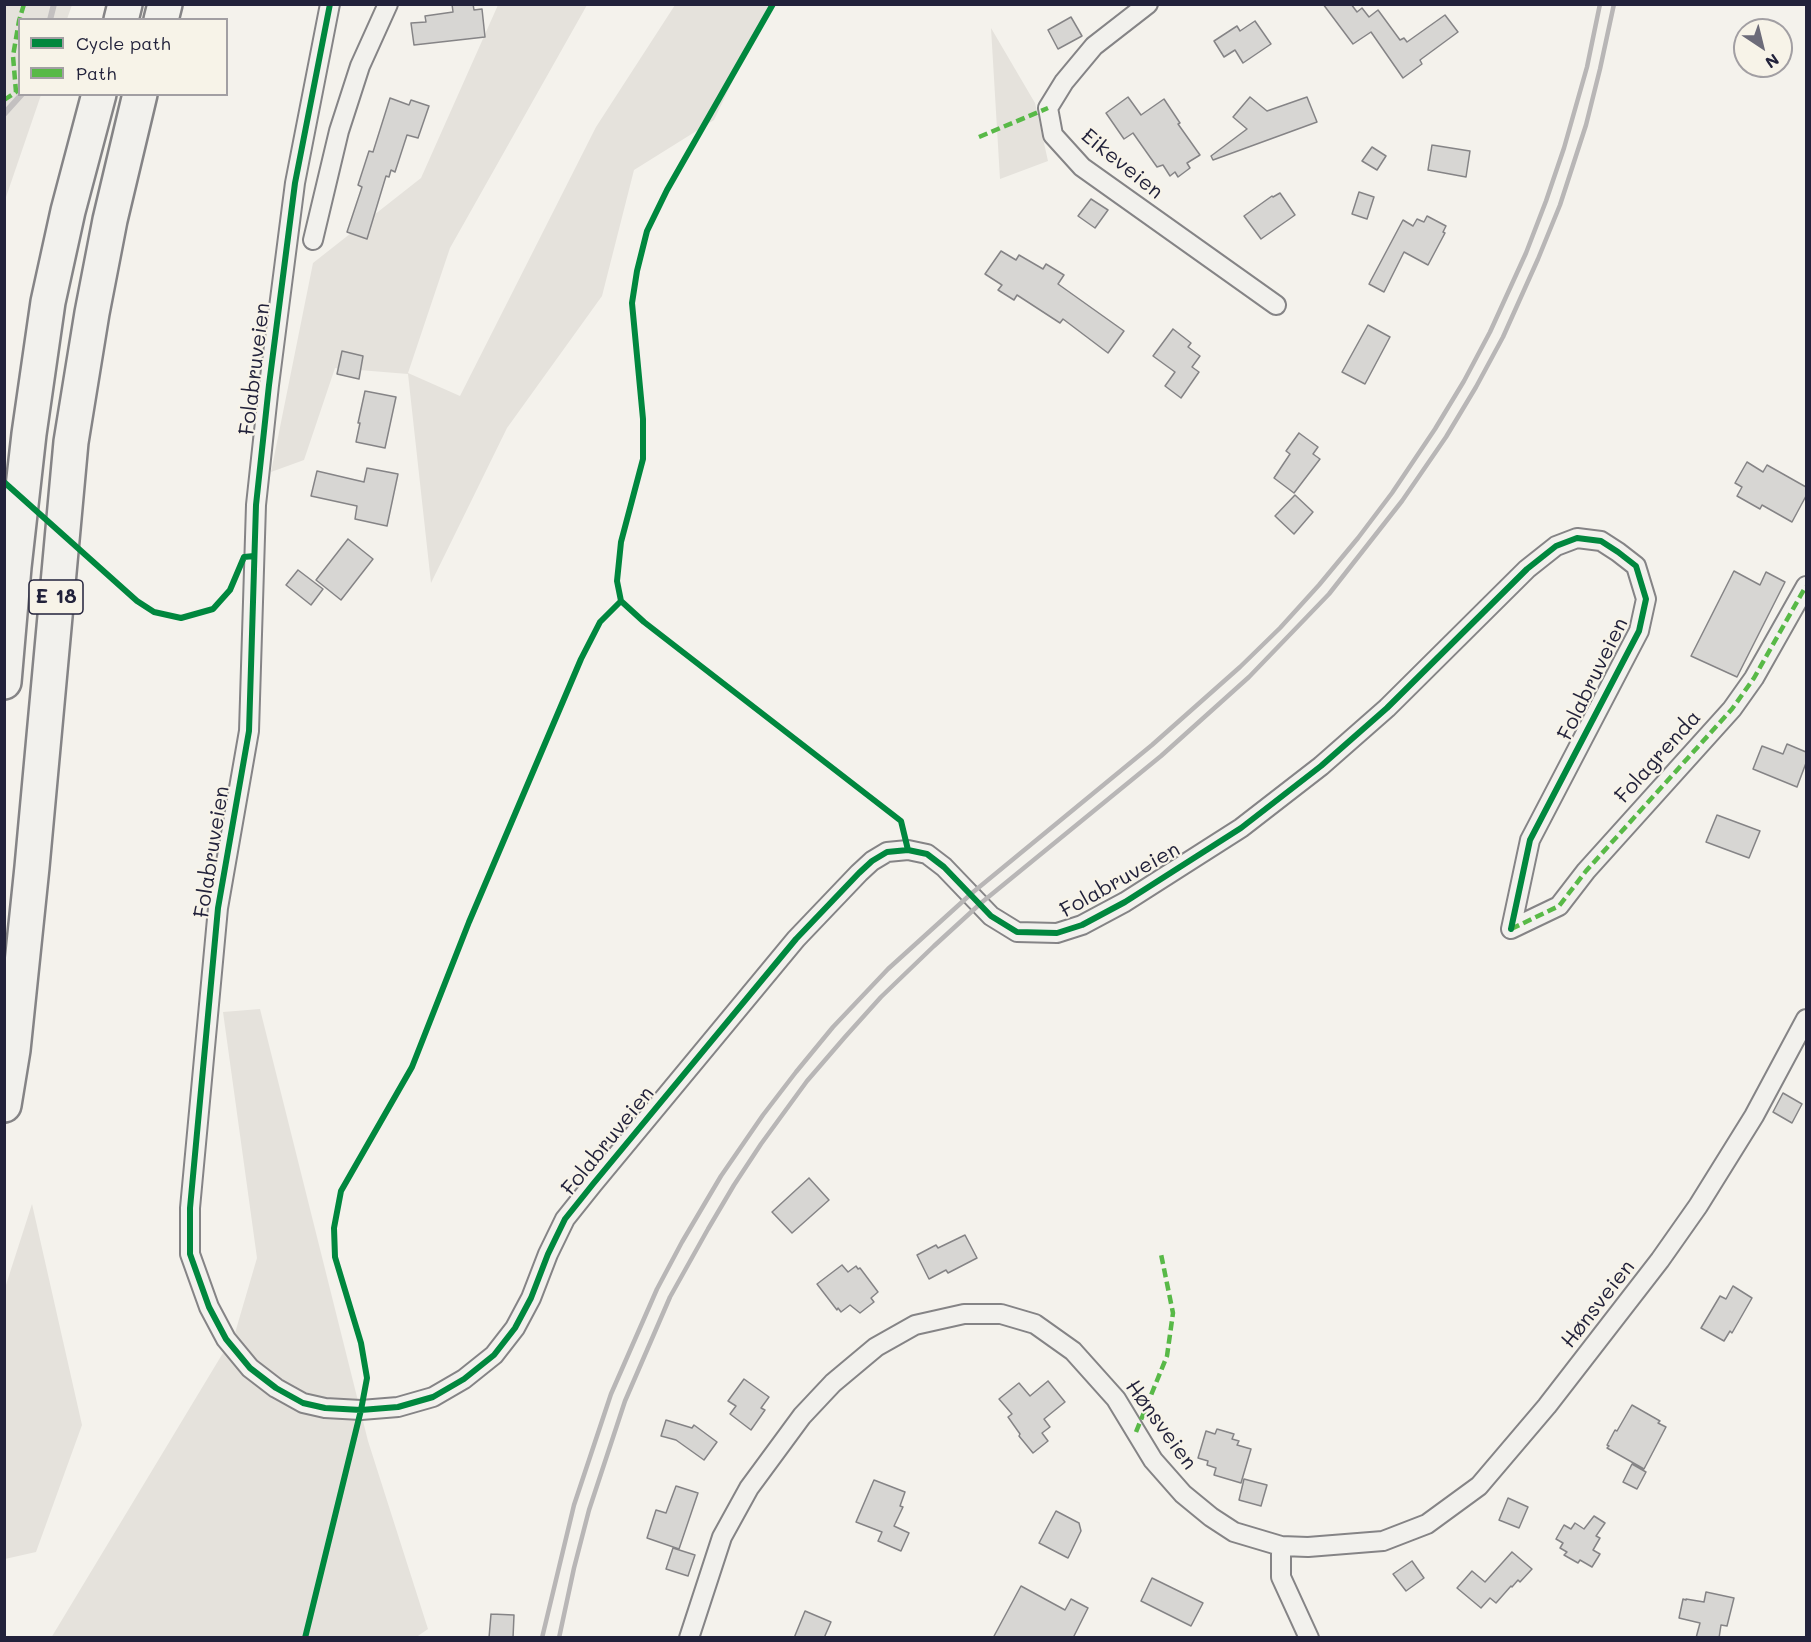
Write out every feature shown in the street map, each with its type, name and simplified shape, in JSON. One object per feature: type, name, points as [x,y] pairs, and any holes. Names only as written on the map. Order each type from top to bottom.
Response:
[{"type":"highway","name":"E 18","points":[[4,682],[28,434],[48,302],[68,211],[98,96]]},
{"type":"highway","name":"E 18","points":[[4,1105],[13,1050],[32,867],[71,442],[110,220],[140,96]]},
{"type":"street","name":"Folabruveien","points":[[330,4],[295,183],[269,385],[256,505],[249,731],[218,909],[190,1208],[190,1254],[209,1307],[226,1339],[250,1368],[276,1388],[303,1403],[325,1408],[361,1410],[398,1407],[434,1397],[464,1379],[494,1355],[515,1328],[531,1298],[565,1219],[796,939],[872,861],[887,852],[908,850],[927,854],[944,867],[991,916],[1017,932],[1057,933],[1082,925],[1125,902],[1241,828],[1321,766],[1387,708],[1527,568],[1556,546],[1577,538],[1601,542],[1636,566],[1646,599],[1639,631],[1530,840],[1511,929]]},
{"type":"street","points":[[313,240],[339,131],[360,66],[388,4]]},
{"type":"street","name":"Eikeveien","points":[[1148,4],[1094,46],[1064,82],[1048,108],[1053,135],[1082,166],[1276,305]]},
{"type":"street","name":"Folagrenda","points":[[1511,929],[1559,906],[1586,871],[1732,709],[1754,678],[1806,586]]},
{"type":"street","name":"Hønsveien","points":[[689,1638],[722,1537],[749,1488],[802,1416],[833,1383],[876,1347],[915,1325],[964,1314],[1001,1314],[1035,1324],[1073,1351],[1116,1399],[1153,1460],[1183,1494],[1234,1532],[1281,1546],[1331,1545],[1383,1540],[1427,1524],[1479,1486],[1547,1406],[1660,1260],[1698,1206],[1754,1116],[1806,1019]]},
{"type":"street","points":[[1281,1546],[1281,1577],[1309,1638]]},
{"type":"shaded area","points":[[5,4],[72,5],[67,18],[18,18],[18,96],[41,96],[5,200]]},
{"type":"shaded area","points":[[498,5],[587,5],[450,248],[408,373],[460,396],[596,127],[675,5],[769,5],[714,120],[634,170],[602,296],[507,428],[431,583],[408,374],[335,368],[304,460],[271,472],[313,263],[421,178]]},
{"type":"shaded area","points":[[991,28],[1035,103],[1048,161],[1000,179]]},
{"type":"shaded area","points":[[260,1009],[368,1441],[428,1629],[415,1638],[51,1638],[235,1333],[257,1258],[223,1012]]},
{"type":"shaded area","points":[[32,1204],[82,1425],[36,1552],[5,1559],[5,1288]]},
{"type":"building","points":[[452,4],[473,4],[474,10],[482,9],[485,37],[414,45],[411,23],[426,22],[425,16],[453,12]]},
{"type":"building","points":[[1323,4],[1351,4],[1357,12],[1362,8],[1369,17],[1378,10],[1400,40],[1404,38],[1407,42],[1445,15],[1458,32],[1420,60],[1422,64],[1403,78],[1371,32],[1353,44]]},
{"type":"building","points":[[1071,17],[1082,36],[1058,49],[1048,30]]},
{"type":"building","points":[[1255,21],[1271,44],[1243,63],[1235,50],[1224,57],[1214,41],[1237,26],[1240,31]]},
{"type":"building","points":[[1128,97],[1141,115],[1164,99],[1200,155],[1187,163],[1190,168],[1178,177],[1175,172],[1170,176],[1163,165],[1157,167],[1133,133],[1124,139],[1106,113]]},
{"type":"building","points":[[1250,97],[1267,111],[1307,97],[1317,122],[1213,160],[1211,156],[1247,129],[1233,117]]},
{"type":"building","points":[[390,98],[409,105],[411,100],[429,106],[418,138],[407,135],[395,172],[391,170],[389,177],[386,176],[367,239],[347,232],[362,187],[358,185],[369,151],[373,152]]},
{"type":"building","points":[[1432,145],[1470,151],[1466,177],[1428,170]]},
{"type":"building","points":[[1372,147],[1386,156],[1377,170],[1362,161]]},
{"type":"building","points":[[1359,192],[1374,197],[1367,219],[1352,214]]},
{"type":"building","points":[[1280,193],[1295,215],[1261,239],[1244,216]]},
{"type":"building","points":[[1091,199],[1108,210],[1095,228],[1078,216]]},
{"type":"building","points":[[1427,216],[1446,226],[1443,232],[1445,233],[1428,265],[1404,252],[1384,292],[1369,284],[1403,220],[1413,226],[1417,219],[1424,222]]},
{"type":"building","points":[[1001,251],[1016,260],[1019,255],[1043,269],[1046,264],[1064,275],[1058,284],[1124,331],[1108,353],[1063,319],[1060,323],[1017,295],[1014,300],[998,290],[1002,285],[985,274]]},
{"type":"building","points":[[1368,325],[1390,337],[1365,384],[1342,372]]},
{"type":"building","points":[[1173,329],[1191,343],[1188,347],[1200,356],[1192,367],[1199,372],[1181,398],[1165,386],[1175,372],[1153,356]]},
{"type":"building","points":[[342,351],[363,356],[359,379],[337,374]]},
{"type":"building","points":[[365,391],[396,397],[385,448],[356,442]]},
{"type":"building","points":[[1299,433],[1318,447],[1313,454],[1320,459],[1294,493],[1274,478],[1290,454],[1286,451]]},
{"type":"building","points":[[1747,462],[1763,472],[1767,465],[1806,487],[1806,496],[1792,522],[1762,505],[1760,509],[1737,496],[1742,487],[1735,483]]},
{"type":"building","points":[[367,468],[398,474],[387,526],[355,519],[357,506],[311,496],[317,471],[364,482]]},
{"type":"building","points":[[1295,495],[1313,512],[1294,534],[1275,516]]},
{"type":"building","points":[[348,539],[373,559],[341,600],[316,580]]},
{"type":"building","points":[[298,570],[323,589],[311,605],[286,585]]},
{"type":"building","points":[[1734,571],[1760,585],[1766,572],[1785,582],[1737,677],[1691,656]]},
{"type":"building","points":[[1787,744],[1806,752],[1806,763],[1797,787],[1753,769],[1762,746],[1783,754]]},
{"type":"building","points":[[1717,815],[1760,831],[1749,858],[1706,842]]},
{"type":"building","points":[[1783,1093],[1802,1104],[1792,1123],[1773,1112]]},
{"type":"building","points":[[809,1178],[829,1200],[792,1233],[772,1212]]},
{"type":"building","points":[[965,1235],[977,1258],[948,1273],[946,1270],[929,1279],[917,1255],[936,1245],[938,1248]]},
{"type":"building","points":[[842,1265],[848,1272],[856,1266],[860,1268],[878,1292],[871,1298],[874,1302],[860,1313],[850,1305],[841,1312],[838,1308],[837,1310],[817,1284]]},
{"type":"building","points":[[1733,1286],[1752,1298],[1732,1333],[1730,1331],[1724,1341],[1701,1328],[1720,1296],[1726,1299]]},
{"type":"building","points":[[744,1379],[769,1397],[761,1408],[765,1410],[751,1430],[730,1414],[736,1406],[728,1401]]},
{"type":"building","points":[[1048,1381],[1065,1402],[1044,1419],[1050,1427],[1042,1433],[1048,1441],[1033,1453],[1019,1436],[1020,1434],[1008,1417],[1012,1414],[999,1399],[1019,1383],[1030,1396]]},
{"type":"building","points":[[1632,1405],[1666,1427],[1644,1469],[1607,1448],[1615,1430],[1617,1431]]},
{"type":"building","points":[[666,1420],[692,1428],[694,1425],[717,1442],[704,1460],[676,1440],[661,1436]]},
{"type":"building","points":[[1217,1429],[1234,1434],[1232,1439],[1239,1441],[1237,1445],[1251,1449],[1241,1483],[1214,1475],[1216,1468],[1207,1465],[1208,1461],[1198,1458],[1206,1431],[1215,1434]]},
{"type":"building","points":[[1632,1464],[1646,1472],[1637,1489],[1623,1482]]},
{"type":"building","points":[[1244,1479],[1267,1485],[1261,1506],[1239,1500]]},
{"type":"building","points":[[874,1480],[905,1492],[900,1506],[903,1507],[894,1526],[909,1533],[901,1551],[878,1541],[882,1532],[856,1522]]},
{"type":"building","points":[[676,1486],[698,1493],[679,1549],[647,1538],[656,1510],[666,1513]]},
{"type":"building","points":[[1508,1498],[1528,1507],[1519,1528],[1499,1520]]},
{"type":"building","points":[[1056,1511],[1079,1523],[1081,1531],[1068,1558],[1039,1543]]},
{"type":"building","points":[[1594,1516],[1605,1523],[1596,1536],[1600,1538],[1593,1550],[1600,1554],[1592,1567],[1580,1560],[1578,1563],[1564,1555],[1567,1552],[1560,1548],[1563,1543],[1556,1539],[1564,1525],[1571,1529],[1575,1523],[1584,1529]]},
{"type":"building","points":[[673,1548],[695,1555],[688,1576],[666,1569]]},
{"type":"building","points":[[1512,1552],[1532,1569],[1520,1582],[1518,1580],[1511,1586],[1496,1603],[1490,1598],[1481,1608],[1457,1588],[1472,1571],[1485,1582]]},
{"type":"building","points":[[1412,1561],[1424,1578],[1406,1591],[1393,1574]]},
{"type":"building","points":[[1152,1578],[1203,1603],[1191,1626],[1141,1601]]},
{"type":"building","points":[[1021,1586],[1065,1610],[1071,1599],[1088,1608],[1073,1638],[993,1638]]},
{"type":"building","points":[[1706,1592],[1734,1598],[1727,1626],[1721,1625],[1719,1638],[1696,1638],[1700,1623],[1679,1618],[1683,1599],[1704,1602]]},
{"type":"building","points":[[805,1611],[831,1622],[824,1638],[794,1638]]},
{"type":"building","points":[[491,1614],[514,1615],[513,1638],[489,1638]]},
{"type":"waterway","points":[[50,18],[54,4]]},
{"type":"waterway","points":[[4,114],[20,96]]},
{"type":"railway","points":[[542,1638],[574,1505],[611,1394],[657,1289],[721,1176],[796,1072],[833,1027],[888,969],[972,893],[1152,745],[1240,667],[1319,585],[1392,493],[1464,381],[1490,332],[1526,253],[1564,148],[1587,67],[1600,4]]},
{"type":"railway","points":[[559,1638],[589,1510],[625,1401],[670,1297],[734,1185],[807,1081],[881,997],[981,903],[1161,756],[1249,677],[1329,594],[1402,501],[1446,437],[1476,387],[1503,337],[1538,259],[1560,205],[1586,125],[1614,4]]},
{"type":"marked path","points":[[20,18],[24,4]]},
{"type":"marked path","points":[[4,100],[16,92],[13,56],[18,27]]},
{"type":"marked path","points":[[979,137],[1048,108]]},
{"type":"marked path","points":[[1511,929],[1559,906],[1586,871],[1732,709],[1754,678],[1806,586]]},
{"type":"marked path","points":[[1136,1432],[1167,1356],[1173,1313],[1161,1254]]},
{"type":"cycle path","points":[[330,4],[295,183],[269,385],[256,505],[249,731],[218,908],[190,1208],[190,1254],[209,1307],[226,1339],[250,1368],[276,1388],[303,1403],[325,1408],[361,1410],[398,1407],[433,1397],[464,1379],[494,1355],[515,1328],[531,1298],[565,1219],[796,939],[872,861],[887,852],[908,850],[927,854],[944,867],[991,916],[1017,932],[1057,933],[1082,925],[1125,902],[1241,828],[1321,766],[1387,708],[1527,569],[1556,546],[1577,538],[1601,541],[1636,566],[1646,599],[1639,631],[1530,840],[1511,929]]},
{"type":"cycle path","points":[[773,4],[667,190],[647,231],[632,303],[643,419],[643,459],[621,542],[617,581],[621,601],[644,622],[901,821],[908,850]]},
{"type":"cycle path","points":[[4,482],[137,601],[154,612],[181,618],[213,609],[230,590],[244,557],[254,556]]},
{"type":"cycle path","points":[[305,1638],[367,1378],[361,1343],[335,1257],[334,1228],[341,1191],[412,1067],[469,922],[581,659],[600,622],[621,601]]}]
